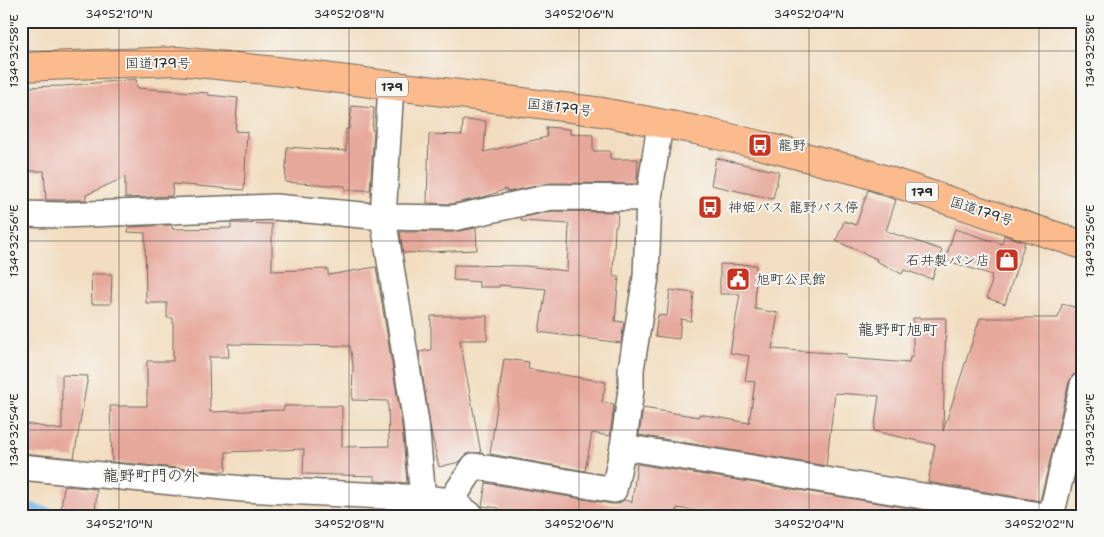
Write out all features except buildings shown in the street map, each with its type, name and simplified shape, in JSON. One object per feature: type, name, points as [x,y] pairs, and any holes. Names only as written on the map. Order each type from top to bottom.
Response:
[{"type":"highway","name":"国道179号","points":[[21,67],[178,61],[276,71],[602,112],[696,130],[862,172],[1083,245]]},
{"type":"street","points":[[391,86],[384,218],[416,423],[423,498]]},
{"type":"street","points":[[451,501],[474,466],[614,490],[632,390],[631,369],[646,277],[649,198],[660,124]]},
{"type":"street","points":[[21,214],[62,216],[274,207],[384,218],[453,218],[551,197],[649,198]]},
{"type":"street","points":[[1052,516],[1083,385]]},
{"type":"street","points":[[623,448],[1045,516]]},
{"type":"street","points":[[21,468],[243,490],[423,498],[451,501],[472,516]]},
{"type":"waterway","points":[[21,504],[64,516]]},
{"type":"place","name":"龍野","points":[[760,145]]},
{"type":"place","name":"神姫バス 龍野バス停","points":[[710,207]]},
{"type":"place","name":"石井製パン店","points":[[1007,260]]},
{"type":"place","name":"旭町公民館","points":[[738,279]]},
{"type":"district","name":"龍野町旭町","points":[[898,329]]},
{"type":"district","name":"龍野町門の外","points":[[151,475]]}]
